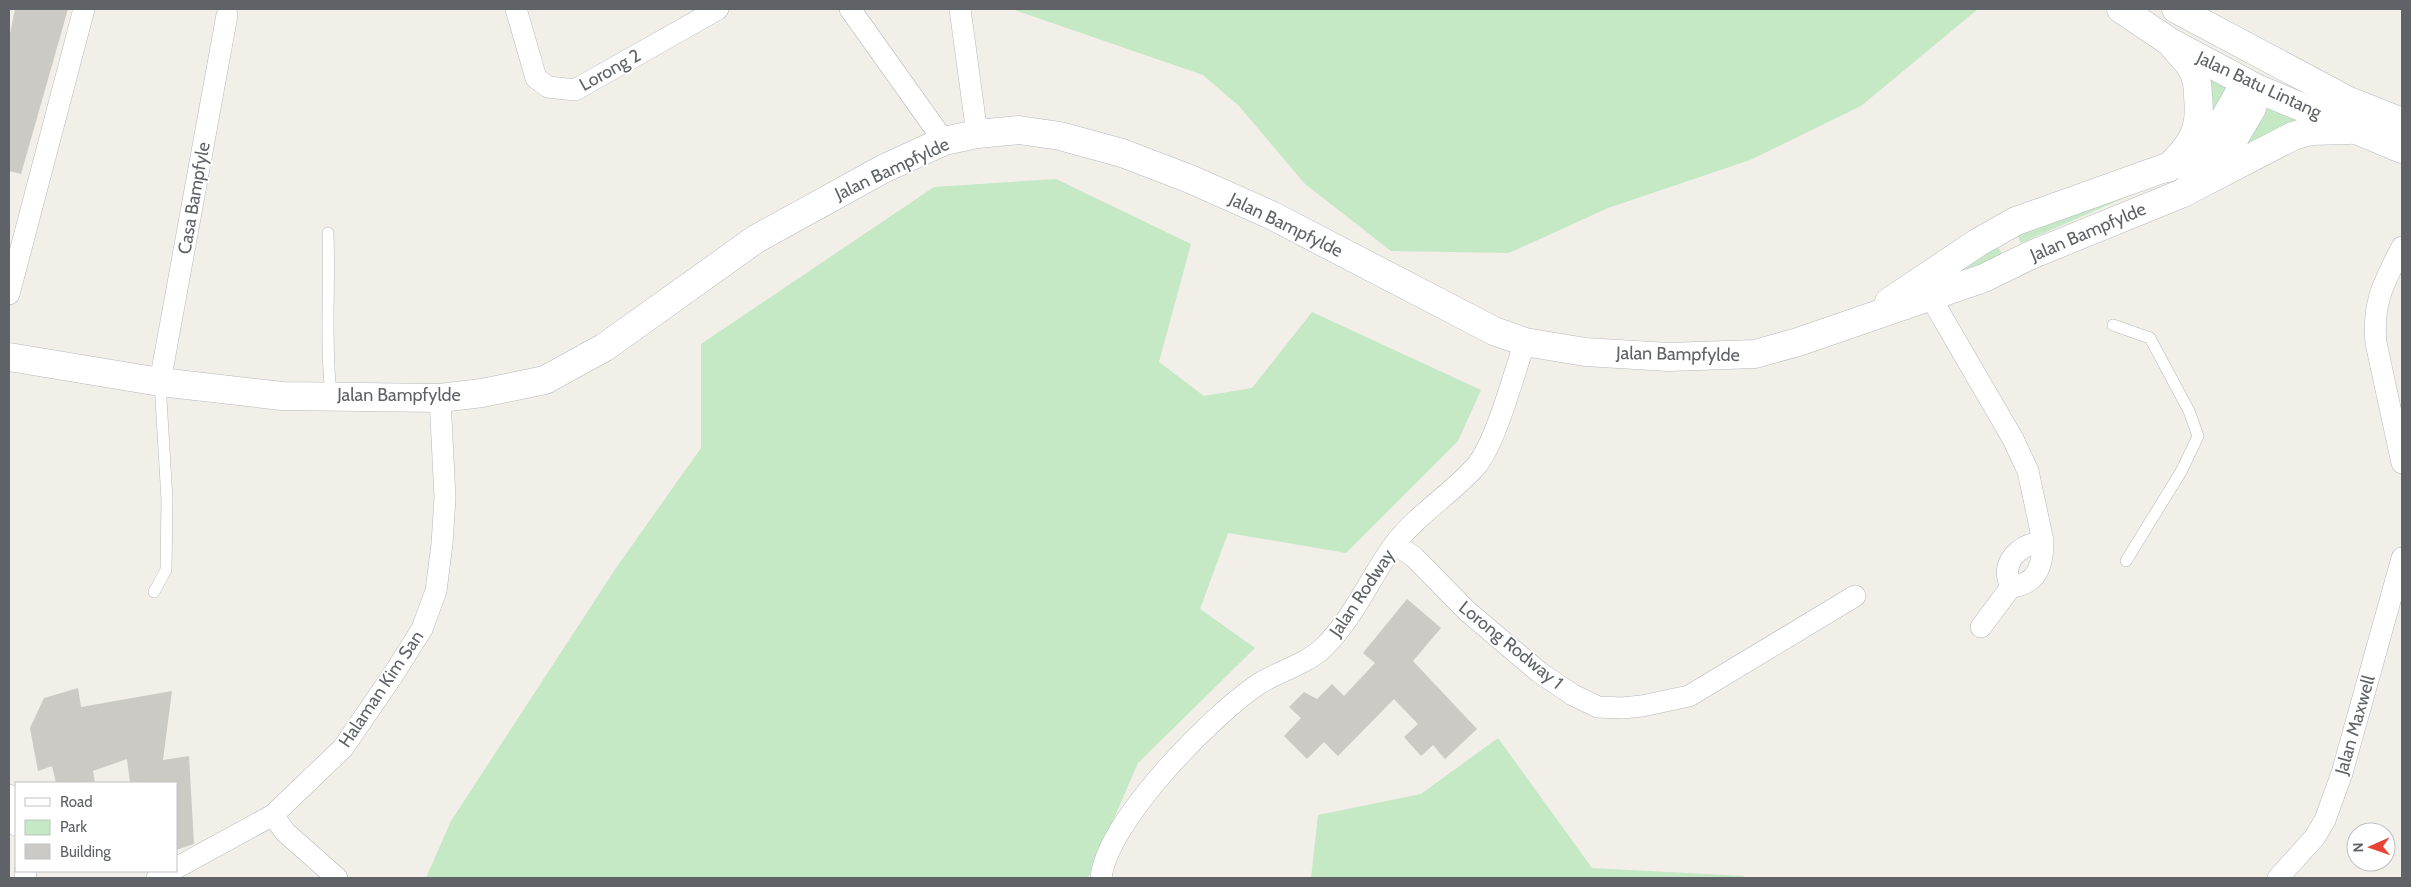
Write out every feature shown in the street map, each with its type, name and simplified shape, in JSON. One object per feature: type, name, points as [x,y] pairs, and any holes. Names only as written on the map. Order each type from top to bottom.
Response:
[{"type":"street","points":[[9,294],[84,9]]},
{"type":"street","name":"Lorong 2","points":[[516,9],[536,78],[548,87],[576,90],[718,9]]},
{"type":"street","points":[[850,9],[944,141]]},
{"type":"street","points":[[960,9],[977,134]]},
{"type":"street","name":"Jalan Batu Lintang","points":[[2121,9],[2170,42],[2402,149]]},
{"type":"street","points":[[2185,14],[2250,55],[2255,81],[2280,74],[2349,101]]},
{"type":"street","name":"Jalan Batu Lintang","points":[[2185,14],[2349,101],[2402,122]]},
{"type":"street","name":"Casa Bampfyle","points":[[160,382],[227,15]]},
{"type":"street","points":[[2168,168],[2183,154],[2192,140],[2200,115],[2198,88],[2192,69],[2170,42]]},
{"type":"street","name":"Jalan Bampfylde","points":[[1870,316],[1977,243],[2016,221],[2187,160],[2211,142],[2255,81]]},
{"type":"street","name":"Jalan Bampfylde","points":[[9,358],[160,382],[282,396],[331,395],[440,398],[482,393],[545,380],[604,347],[756,239],[883,169],[944,141],[977,134],[1019,130],[1060,136],[1139,160],[1190,179],[1271,215],[1494,332],[1525,342],[1586,352],[1669,357],[1755,354],[1832,331],[1870,316],[1931,298],[1984,278],[2032,255],[2183,192],[2223,157],[2252,108],[2255,81]]},
{"type":"street","points":[[2183,192],[2293,136],[2329,129],[2360,130]]},
{"type":"street","points":[[2016,221],[2009,232],[2011,242],[2013,246],[2032,255]]},
{"type":"street","points":[[2402,247],[2378,298],[2374,323],[2376,343],[2402,463]]},
{"type":"street","points":[[1931,298],[2013,439],[2028,471],[2043,541],[2040,564],[2033,579],[2024,585],[2012,587],[1981,627]]},
{"type":"street","name":"Jalan Rodway","points":[[1101,878],[1118,833],[1158,779],[1224,710],[1261,683],[1321,650],[1345,623],[1376,570],[1413,522],[1476,465],[1490,444],[1525,342]]},
{"type":"street","name":"Halaman Kim San","points":[[178,867],[273,816],[342,748],[394,676],[422,629],[436,591],[442,544],[445,498],[440,398]]},
{"type":"street","points":[[2012,587],[2008,570],[2013,554],[2025,545],[2043,541]]},
{"type":"street","name":"Lorong Rodway 1","points":[[1395,544],[1414,557],[1467,611],[1539,672],[1573,695],[1598,707],[1622,708],[1642,706],[1689,696],[1855,596]]},
{"type":"street","name":"Jalan Maxwell","points":[[2278,878],[2316,837],[2324,820],[2342,773],[2402,558]]},
{"type":"street","points":[[9,795],[15,821]]},
{"type":"street","points":[[273,816],[285,832],[337,878]]},
{"type":"street","points":[[157,878],[169,872]]},
{"type":"lane","points":[[328,233],[328,371],[331,395]]},
{"type":"lane","points":[[2113,325],[2150,338],[2190,411],[2198,436],[2168,493],[2126,561]]},
{"type":"lane","points":[[154,592],[166,570],[166,500],[160,382]]},
{"type":"green space","points":[[1012,9],[1978,9],[1861,106],[1750,160],[1608,208],[1509,253],[1391,251],[1305,184],[1239,106],[1203,75]]},
{"type":"green space","points":[[2202,69],[2234,84],[2208,135]]},
{"type":"green space","points":[[2262,99],[2310,122],[2231,158]]},
{"type":"green space","points":[[2190,169],[2021,243],[2016,232]]},
{"type":"green space","points":[[1056,179],[1191,244],[1159,362],[1204,396],[1252,388],[1312,312],[1481,390],[1458,441],[1346,553],[1228,533],[1200,609],[1255,648],[1138,763],[1088,878],[426,878],[451,821],[616,568],[701,448],[701,344],[934,187]]},
{"type":"green space","points":[[1994,241],[2004,257],[1959,280],[1954,272]]},
{"type":"green space","points":[[1498,738],[1592,868],[1744,876],[1744,878],[1311,878],[1318,815],[1421,794]]},
{"type":"building","points":[[15,9],[68,9],[21,174],[9,171],[9,39]]},
{"type":"building","points":[[1407,599],[1441,628],[1413,661],[1477,729],[1445,759],[1433,745],[1421,756],[1404,737],[1418,724],[1394,699],[1338,756],[1324,742],[1307,759],[1284,736],[1301,718],[1289,707],[1304,692],[1317,699],[1332,684],[1344,696],[1375,663],[1363,653]]},
{"type":"building","points":[[78,688],[81,707],[172,691],[163,760],[189,756],[194,844],[178,849],[178,782],[130,782],[127,759],[93,771],[95,782],[56,782],[52,766],[38,771],[30,728],[44,698]]}]
